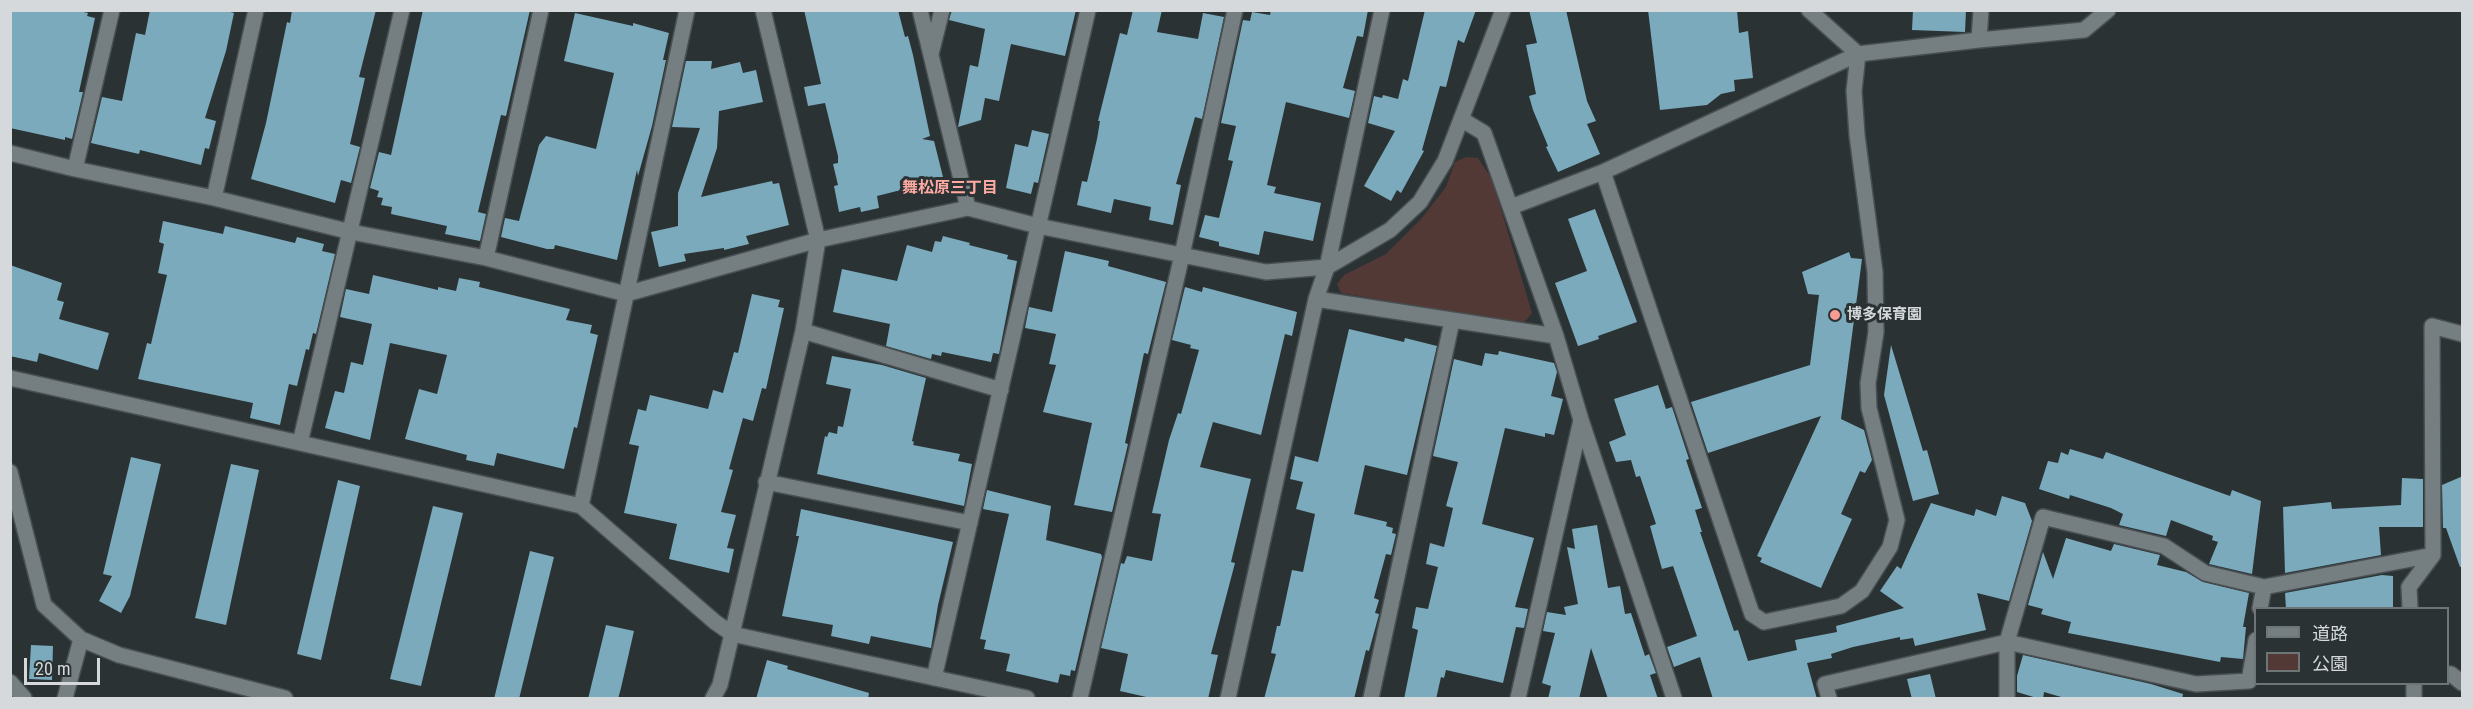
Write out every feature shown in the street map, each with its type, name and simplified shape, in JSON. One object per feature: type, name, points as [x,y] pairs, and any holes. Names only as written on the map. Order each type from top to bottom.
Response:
[{"type":"street","points":[[75,169],[112,10]]},
{"type":"street","points":[[214,198],[256,10]]},
{"type":"street","points":[[300,443],[402,10]]},
{"type":"street","points":[[486,258],[541,10]]},
{"type":"street","points":[[581,506],[687,10]]},
{"type":"street","points":[[713,699],[721,692],[766,482],[803,331],[818,240],[763,10]]},
{"type":"street","points":[[920,10],[968,208]]},
{"type":"street","points":[[931,57],[942,10]]},
{"type":"street","points":[[934,678],[1088,10]]},
{"type":"street","points":[[1080,699],[1182,255],[1235,10]]},
{"type":"street","points":[[1228,699],[1316,299],[1328,267],[1382,10]]},
{"type":"street","points":[[10,153],[214,198],[351,232],[486,258],[626,294],[818,240],[968,208],[1038,226],[1266,272],[1328,267],[1390,230],[1420,202],[1445,161],[1503,10]]},
{"type":"street","points":[[1809,10],[1858,54]]},
{"type":"street","points":[[1979,40],[1981,10]]},
{"type":"street","points":[[1511,207],[1603,172],[1858,54],[2084,30],[2108,10]]},
{"type":"street","points":[[1603,172],[1752,615],[1764,622],[1840,606],[1862,591],[1890,547],[1897,520],[1869,408],[1868,383],[1876,332],[1875,272],[1857,135],[1854,91],[1858,54]]},
{"type":"street","points":[[1461,119],[1484,133],[1556,336],[1581,420],[1674,699]]},
{"type":"street","points":[[1316,299],[1556,336]]},
{"type":"street","points":[[1371,699],[1452,321]]},
{"type":"street","points":[[2410,607],[2409,587],[2433,555],[2432,326],[2463,334]]},
{"type":"street","points":[[803,331],[1001,390]]},
{"type":"street","points":[[10,378],[581,506],[715,622],[732,634],[1027,699]]},
{"type":"street","points":[[1518,699],[1581,420]]},
{"type":"street","points":[[10,472],[44,605],[81,639],[119,655],[265,696],[285,699]]},
{"type":"street","points":[[766,482],[970,523]]},
{"type":"street","points":[[2007,699],[2007,642],[2043,517],[2164,546],[2205,573],[2264,587],[2433,555]]},
{"type":"street","points":[[2260,607],[2264,587]]},
{"type":"street","points":[[65,699],[81,639]]},
{"type":"street","points":[[1829,699],[1825,684],[2007,642],[2196,684],[2249,681],[2254,652]]},
{"type":"street","points":[[2449,674],[2463,683]]},
{"type":"street","points":[[10,682],[24,699]]},
{"type":"green space","points":[[1466,157],[1478,158],[1492,179],[1532,313],[1523,324],[1341,293],[1337,284],[1344,275],[1386,254],[1421,219],[1446,187],[1455,162]]},
{"type":"building","points":[[10,10],[75,10],[88,13],[87,16],[95,18],[79,92],[83,92],[72,139],[65,137],[65,140],[10,128]]},
{"type":"building","points":[[150,10],[223,10],[234,13],[226,51],[205,118],[216,121],[209,149],[205,148],[201,165],[140,150],[139,154],[91,143],[102,97],[122,101],[136,33],[145,35]]},
{"type":"building","points":[[292,10],[376,10],[359,77],[365,78],[350,144],[360,147],[351,183],[341,180],[335,203],[251,179],[266,123],[287,22],[290,23]]},
{"type":"building","points":[[423,10],[530,10],[506,116],[501,115],[478,212],[486,214],[480,241],[445,234],[447,226],[391,214],[392,207],[381,205],[383,198],[377,197],[379,191],[370,188],[379,152],[391,155]]},
{"type":"building","points":[[804,10],[898,10],[905,37],[908,36],[913,55],[930,136],[922,139],[934,141],[945,185],[919,192],[917,186],[877,196],[879,208],[861,212],[860,207],[839,212],[834,186],[838,185],[833,164],[838,163],[838,156],[825,103],[808,106],[804,87],[821,84]]},
{"type":"building","points":[[952,10],[1076,10],[1065,56],[1011,44],[999,101],[985,98],[981,120],[958,127],[970,65],[978,67],[985,29],[949,20]]},
{"type":"building","points":[[1133,10],[1162,10],[1157,32],[1198,39],[1203,13],[1224,17],[1202,119],[1195,117],[1176,184],[1181,185],[1173,225],[1149,220],[1151,207],[1114,199],[1111,213],[1077,205],[1082,181],[1087,182],[1097,139],[1100,121],[1098,121],[1120,33],[1127,35]]},
{"type":"building","points":[[1271,10],[1368,10],[1363,37],[1357,36],[1343,88],[1355,91],[1349,118],[1286,102],[1267,185],[1276,187],[1274,193],[1321,203],[1313,241],[1264,231],[1259,255],[1219,246],[1219,242],[1199,237],[1205,215],[1219,218],[1233,161],[1228,160],[1236,126],[1221,123],[1243,20],[1250,21],[1252,12],[1270,15]]},
{"type":"building","points":[[1425,10],[1476,10],[1464,43],[1458,40],[1446,87],[1440,86],[1422,150],[1424,151],[1401,193],[1397,190],[1391,201],[1364,186],[1395,131],[1368,123],[1374,96],[1382,98],[1383,95],[1398,99],[1403,79],[1408,81]]},
{"type":"building","points":[[1529,10],[1566,10],[1587,101],[1596,121],[1587,124],[1600,154],[1558,172],[1546,147],[1548,146],[1529,96],[1536,94],[1526,45],[1537,43]]},
{"type":"building","points":[[1648,10],[1737,10],[1739,33],[1748,31],[1753,78],[1734,80],[1735,91],[1721,94],[1707,105],[1660,110]]},
{"type":"building","points":[[1913,10],[1966,10],[1965,32],[1912,30]]},
{"type":"building","points":[[575,13],[633,26],[633,23],[669,33],[663,60],[666,60],[652,126],[638,176],[637,170],[617,260],[555,245],[554,249],[547,249],[501,237],[505,218],[519,221],[539,145],[546,136],[596,149],[614,73],[564,61]]},
{"type":"building","points":[[686,61],[712,61],[711,69],[740,62],[743,73],[756,70],[763,102],[719,111],[717,148],[701,197],[772,181],[773,184],[779,183],[789,225],[746,236],[749,244],[724,250],[724,248],[684,254],[686,261],[659,267],[651,232],[678,226],[678,193],[700,128],[672,127]]},
{"type":"building","points":[[1032,130],[1049,134],[1038,183],[1034,182],[1031,194],[1006,188],[1015,144],[1028,147]]},
{"type":"building","points":[[1595,209],[1637,322],[1578,346],[1555,283],[1587,271],[1568,219]]},
{"type":"building","points":[[163,221],[223,234],[225,226],[295,243],[297,237],[324,244],[322,251],[335,254],[316,334],[313,333],[309,350],[306,349],[297,386],[289,384],[280,425],[250,418],[253,403],[138,379],[147,343],[151,344],[167,275],[158,273],[164,244],[159,242]]},
{"type":"building","points":[[943,236],[1008,255],[1007,259],[1017,261],[999,354],[993,353],[991,362],[942,352],[941,356],[932,354],[931,359],[886,346],[890,324],[833,312],[842,269],[897,281],[907,245],[932,252],[935,241],[941,242]]},
{"type":"building","points":[[1065,251],[1109,261],[1108,266],[1166,282],[1148,354],[1144,353],[1125,443],[1128,444],[1112,512],[1074,505],[1092,423],[1043,412],[1056,365],[1049,364],[1056,334],[1025,328],[1029,307],[1052,312]]},
{"type":"building","points":[[1849,252],[1851,258],[1862,259],[1841,419],[1864,430],[1872,460],[1865,473],[1860,471],[1841,514],[1852,519],[1821,588],[1760,562],[1762,558],[1757,556],[1821,416],[1708,453],[1691,402],[1810,365],[1819,295],[1808,294],[1802,272]]},
{"type":"building","points":[[10,265],[62,283],[57,300],[64,302],[59,319],[109,333],[98,370],[39,353],[37,362],[10,356]]},
{"type":"building","points":[[373,275],[438,290],[438,287],[456,291],[459,278],[480,282],[479,287],[570,309],[566,320],[592,325],[590,333],[598,335],[577,428],[574,427],[564,469],[497,453],[494,466],[466,460],[467,455],[405,439],[419,389],[437,394],[447,355],[390,343],[370,440],[325,428],[335,391],[344,393],[351,362],[363,365],[372,324],[340,317],[346,289],[369,294]]},
{"type":"building","points":[[1185,287],[1202,292],[1203,287],[1297,312],[1292,336],[1285,334],[1261,435],[1213,422],[1200,467],[1251,479],[1231,562],[1235,563],[1211,654],[1218,655],[1208,699],[1155,699],[1120,691],[1128,654],[1101,648],[1121,563],[1124,564],[1127,556],[1152,561],[1161,514],[1152,513],[1169,440],[1178,413],[1181,414],[1199,350],[1190,348],[1191,345],[1172,340]]},
{"type":"building","points":[[752,294],[780,300],[778,307],[784,308],[766,389],[762,388],[753,421],[743,418],[729,469],[733,470],[721,512],[736,515],[727,548],[734,549],[729,573],[669,559],[677,524],[624,513],[639,446],[629,444],[638,409],[646,411],[650,395],[708,409],[713,390],[723,393],[734,352],[738,353]]},
{"type":"building","points":[[1349,329],[1404,342],[1405,338],[1437,346],[1407,475],[1365,465],[1354,514],[1387,522],[1386,526],[1393,528],[1392,533],[1396,534],[1391,555],[1386,554],[1374,598],[1379,600],[1375,613],[1379,614],[1369,651],[1366,650],[1354,699],[1264,699],[1276,654],[1271,653],[1277,626],[1280,626],[1292,570],[1303,572],[1315,514],[1296,509],[1303,482],[1290,479],[1295,456],[1318,462]]},
{"type":"building","points":[[1891,345],[1923,451],[1927,450],[1939,494],[1913,501],[1884,395]]},
{"type":"building","points":[[1499,351],[1554,363],[1557,372],[1551,396],[1563,399],[1554,435],[1545,433],[1545,437],[1505,428],[1482,524],[1534,538],[1515,607],[1528,609],[1524,628],[1516,627],[1503,683],[1446,670],[1444,678],[1441,677],[1436,699],[1404,699],[1418,630],[1412,628],[1416,607],[1428,609],[1438,567],[1426,564],[1430,543],[1444,547],[1453,508],[1446,506],[1458,462],[1433,456],[1454,359],[1482,366],[1485,353],[1498,355]]},
{"type":"building","points":[[832,356],[882,365],[926,378],[913,445],[960,454],[958,461],[972,464],[964,506],[817,474],[825,436],[827,437],[829,432],[837,434],[838,426],[843,427],[851,389],[826,384]]},
{"type":"building","points":[[1658,385],[1666,409],[1672,407],[1689,459],[1686,460],[1702,508],[1695,510],[1702,532],[1700,532],[1734,631],[1738,630],[1748,661],[1797,650],[1795,640],[1837,632],[1836,626],[1904,608],[1880,591],[1897,566],[1901,569],[1931,503],[1974,516],[1976,509],[1996,516],[2002,496],[2025,503],[2032,521],[2009,601],[1977,593],[1986,630],[1915,646],[1913,638],[1900,640],[1900,637],[1853,647],[1831,654],[1832,658],[1807,663],[1817,699],[1713,699],[1700,657],[1674,667],[1667,647],[1697,636],[1673,566],[1662,569],[1650,526],[1656,524],[1640,476],[1636,477],[1631,460],[1616,462],[1609,442],[1626,435],[1614,399]]},
{"type":"building","points":[[2070,449],[2103,459],[2106,452],[2230,496],[2232,490],[2261,501],[2252,574],[2209,564],[2218,542],[2212,540],[2213,536],[2171,520],[2166,536],[2119,525],[2123,514],[2111,508],[2070,495],[2069,499],[2039,489],[2048,461],[2058,463],[2061,452],[2068,455]]},
{"type":"building","points":[[131,457],[161,464],[130,596],[121,613],[99,601],[112,576],[103,574]]},
{"type":"building","points":[[231,464],[259,470],[226,625],[195,618]]},
{"type":"building","points":[[2463,476],[2463,566],[2460,567],[2446,528],[2443,528],[2442,485]]},
{"type":"building","points":[[2402,478],[2423,479],[2423,527],[2379,527],[2381,555],[2285,573],[2283,507],[2331,502],[2332,509],[2401,505]]},
{"type":"building","points":[[338,480],[360,486],[321,660],[297,654]]},
{"type":"building","points":[[987,490],[1051,506],[1046,540],[1101,554],[1075,671],[1071,670],[1070,676],[1060,674],[1058,683],[1006,671],[1010,654],[984,649],[986,640],[980,639],[1009,514],[983,509]]},
{"type":"building","points":[[433,506],[463,513],[421,686],[390,679]]},
{"type":"building","points":[[801,509],[953,542],[938,605],[931,648],[871,636],[869,644],[831,636],[833,625],[782,616],[799,536],[796,536]]},
{"type":"building","points":[[1597,525],[1608,588],[1620,586],[1625,614],[1631,613],[1645,656],[1649,654],[1656,673],[1650,675],[1658,699],[1608,699],[1591,648],[1579,699],[1548,699],[1551,686],[1542,683],[1555,633],[1543,631],[1547,612],[1566,615],[1564,607],[1578,604],[1567,547],[1575,549],[1572,529]]},
{"type":"building","points":[[2066,538],[2111,551],[2114,544],[2160,555],[2157,565],[2186,572],[2203,582],[2249,593],[2243,627],[2246,627],[2243,659],[2221,657],[2220,662],[2068,633],[2071,622],[2041,614],[2043,609],[2028,605],[2043,552],[2053,579]]},
{"type":"building","points":[[530,551],[554,557],[519,699],[494,699]]},
{"type":"building","points":[[2382,575],[2393,576],[2393,607],[2286,607],[2285,593]]},
{"type":"building","points":[[606,625],[634,631],[621,688],[618,699],[588,699]]},
{"type":"building","points":[[31,645],[53,646],[52,680],[29,679]]},
{"type":"building","points":[[2023,655],[2151,684],[2183,694],[2182,699],[2068,699],[2044,692],[2043,699],[2040,699],[2017,692],[2017,676]]},
{"type":"building","points":[[767,660],[788,666],[787,669],[869,693],[868,699],[756,699]]},
{"type":"building","points":[[1930,674],[1936,699],[1912,699],[1907,679]]},
{"type":"place","name":"博多保育園","points":[[1835,315]]},
{"type":"district","name":"舞松原三丁目","points":[[950,189]]}]
